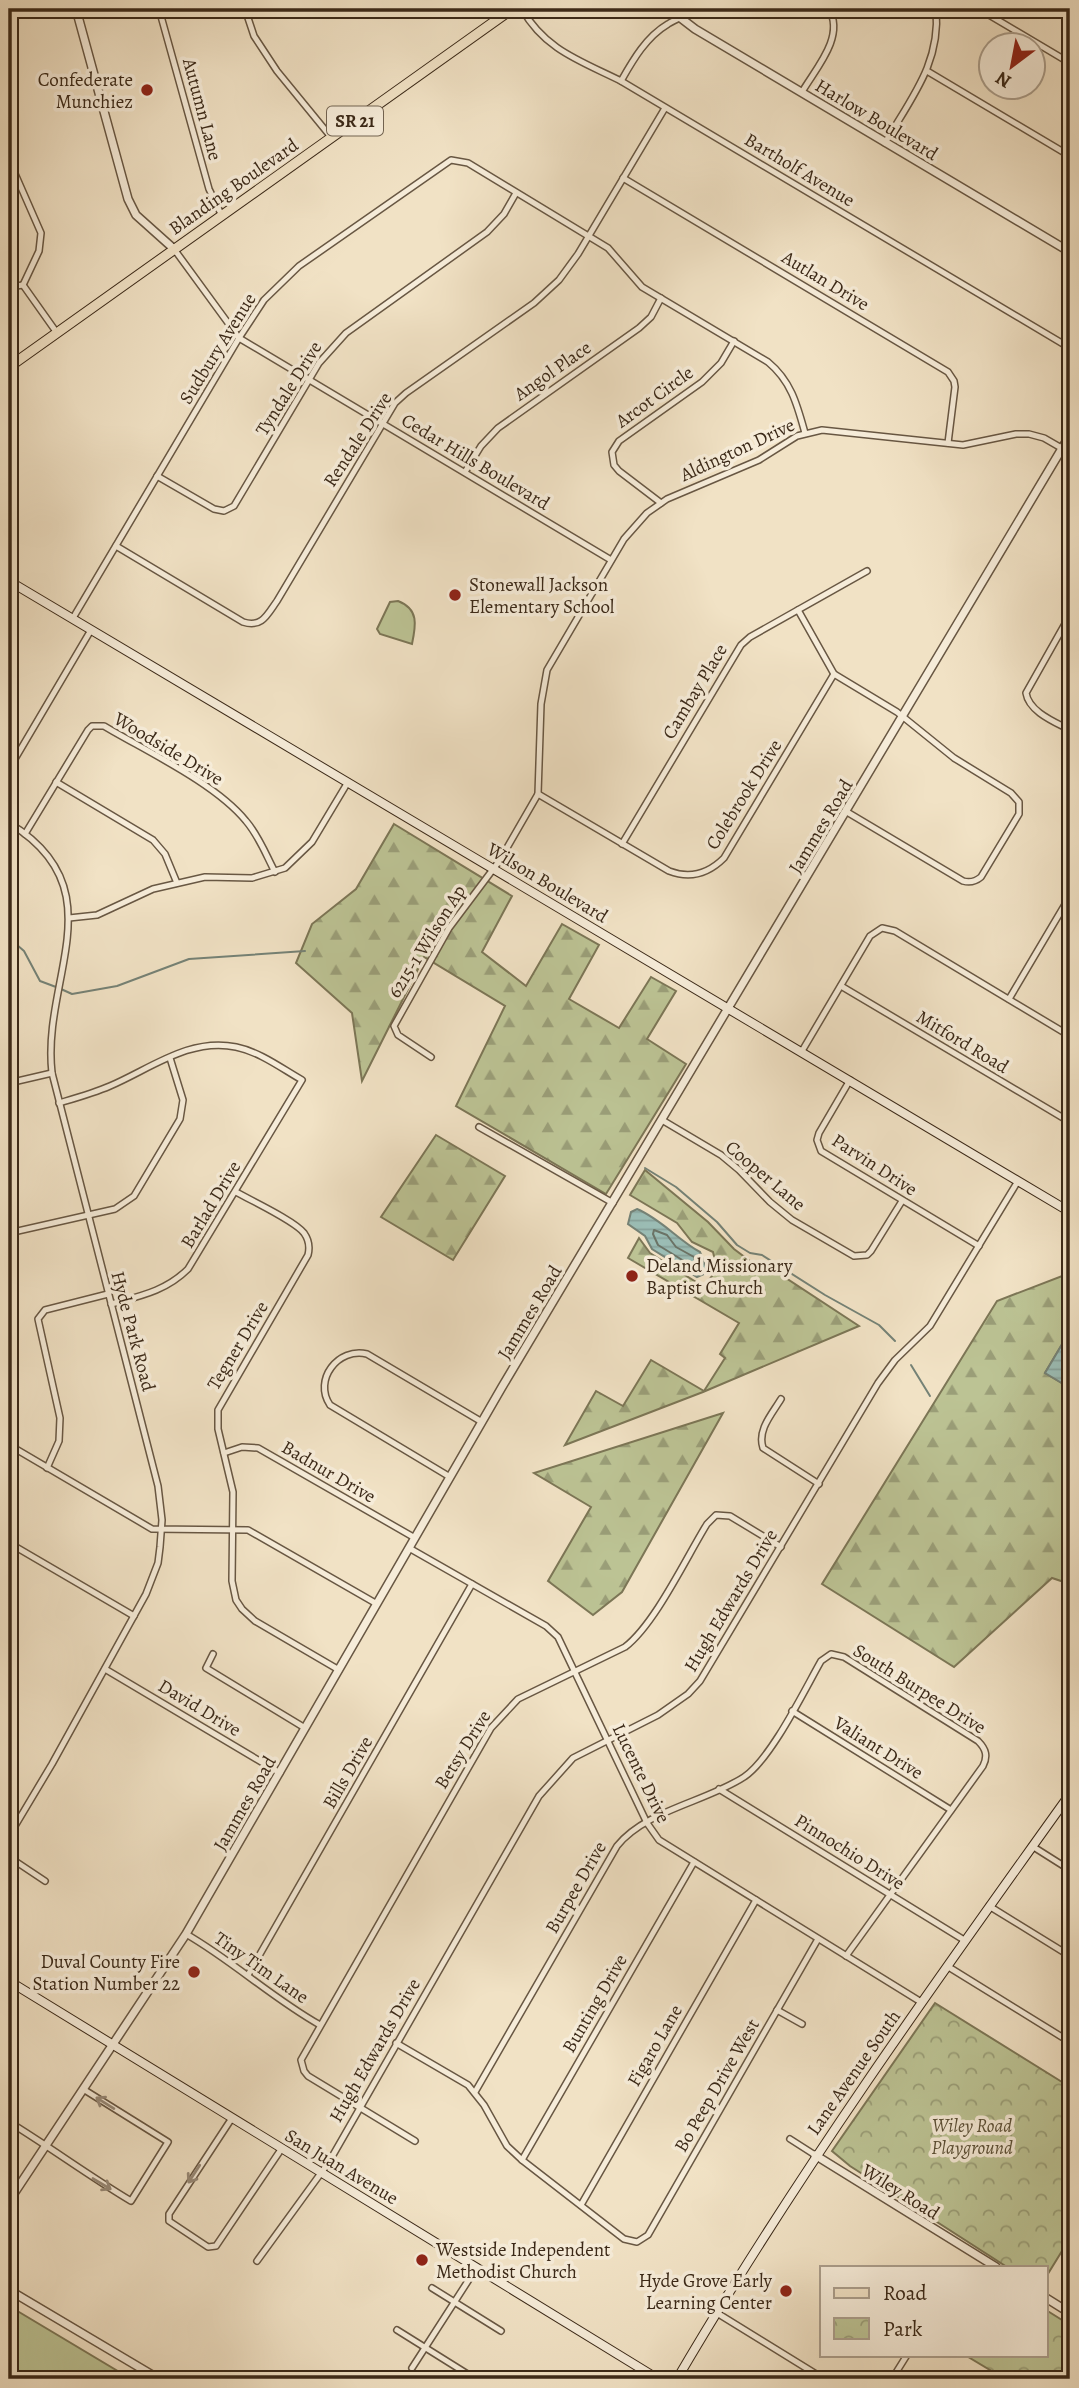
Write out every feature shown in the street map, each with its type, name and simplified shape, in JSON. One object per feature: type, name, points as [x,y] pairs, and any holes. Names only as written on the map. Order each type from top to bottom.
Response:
[{"type":"main road","name":"Blanding Boulevard","points":[[9,367],[512,9]]},
{"type":"main road","name":"Wilson Boulevard","points":[[9,581],[1070,1212]]},
{"type":"main road","name":"Lane Avenue South","points":[[677,2379],[815,2155],[920,2002],[1070,1794]]},
{"type":"main road","name":"San Juan Avenue","points":[[9,1980],[658,2379]]},
{"type":"street","points":[[76,9],[128,200],[134,213],[174,249]]},
{"type":"street","name":"Autumn Lane","points":[[159,9],[209,189],[222,216]]},
{"type":"street","points":[[245,9],[254,36],[277,71],[331,138]]},
{"type":"street","name":"Bartholf Avenue","points":[[522,9],[542,37],[554,47],[621,81],[1070,348]]},
{"type":"street","name":"Harlow Boulevard","points":[[669,9],[885,143],[1070,252]]},
{"type":"street","points":[[621,81],[647,41],[668,23],[698,9]]},
{"type":"street","points":[[802,92],[833,37],[834,20],[829,9]]},
{"type":"street","points":[[885,143],[927,72],[936,39],[936,9]]},
{"type":"street","points":[[979,9],[1070,63]]},
{"type":"street","points":[[927,72],[1070,156]]},
{"type":"street","name":"Rendale Drive","points":[[116,546],[243,622],[261,622],[277,601],[395,403],[546,293],[569,267],[589,236],[665,108]]},
{"type":"street","name":"Sudbury Avenue","points":[[72,618],[239,338],[264,300],[299,266],[446,161],[456,159],[468,163],[516,193]]},
{"type":"street","points":[[9,160],[41,233],[39,251],[23,285]]},
{"type":"street","name":"Autlan Drive","points":[[623,178],[948,372],[955,387],[948,443]]},
{"type":"street","points":[[516,193],[616,254],[642,287],[768,362],[786,380],[795,398],[805,433]]},
{"type":"street","name":"Tyndale Drive","points":[[158,476],[214,509],[224,511],[234,506],[327,353],[346,332],[487,232],[504,214],[516,193]]},
{"type":"street","name":"Cedar Hills Boulevard","points":[[174,249],[239,338],[611,560]]},
{"type":"street","points":[[9,287],[23,285]]},
{"type":"street","points":[[23,285],[57,333]]},
{"type":"street","name":"Angol Place","points":[[465,472],[481,446],[498,428],[639,328],[651,317],[661,298]]},
{"type":"street","name":"Arcot Circle","points":[[661,503],[619,471],[614,465],[612,452],[619,441],[712,374],[734,341]]},
{"type":"street","name":"Aldington Drive","points":[[493,868],[538,794],[541,705],[547,670],[611,560],[634,526],[661,503],[759,460],[805,433],[835,430],[975,444],[1016,434],[1030,434],[1044,438],[1070,453]]},
{"type":"street","name":"Jammes Road","points":[[9,2201],[186,1934],[482,1422],[1070,435]]},
{"type":"street","name":"Cambay Place","points":[[622,844],[741,645],[750,637],[867,571]]},
{"type":"street","points":[[798,610],[835,674],[904,716],[954,758],[1011,793],[1019,802],[1019,814],[981,877],[973,882],[962,881],[847,812]]},
{"type":"street","points":[[1070,615],[1028,687],[1027,700],[1036,710],[1070,730]]},
{"type":"street","points":[[9,769],[92,630]]},
{"type":"street","name":"Colebrook Drive","points":[[538,794],[678,875],[700,874],[717,866],[724,858],[835,674]]},
{"type":"street","name":"Woodside Drive","points":[[25,834],[88,730],[92,726],[104,726],[221,797],[247,821],[275,872]]},
{"type":"street","points":[[56,782],[153,841],[165,854],[177,883]]},
{"type":"street","points":[[69,918],[97,915],[139,894],[177,883],[205,877],[252,878],[275,872],[306,849],[348,782]]},
{"type":"street","name":"Hyde Park Road","points":[[9,823],[25,834],[54,866],[65,891],[69,918],[51,1037],[52,1073],[158,1486],[162,1530],[153,1579],[52,1764],[9,1836]]},
{"type":"street","name":"6215-1 Wilson Ap","points":[[431,1057],[398,1035],[394,1026],[449,928],[493,868]]},
{"type":"street","points":[[1009,999],[1070,896]]},
{"type":"street","points":[[802,1051],[870,936],[882,928],[895,931],[1070,1035]]},
{"type":"street","name":"Mitford Road","points":[[841,986],[1070,1122]]},
{"type":"street","name":"Barlad Drive","points":[[111,1304],[159,1290],[179,1279],[196,1260],[302,1080],[264,1058],[230,1046],[209,1045],[170,1058]]},
{"type":"street","points":[[9,1233],[115,1209],[134,1196],[177,1127],[183,1100],[170,1058],[111,1086],[59,1103]]},
{"type":"street","points":[[9,1083],[52,1073]]},
{"type":"street","name":"Parvin Drive","points":[[850,1080],[819,1133],[818,1146],[825,1155],[979,1246]]},
{"type":"street","name":"Cooper Lane","points":[[662,1120],[731,1163],[792,1220],[855,1256],[867,1255],[871,1251],[902,1200]]},
{"type":"street","points":[[479,1127],[613,1203]]},
{"type":"street","name":"Hugh Edwards Drive","points":[[257,2261],[321,2172],[360,2108],[539,1796],[573,1758],[675,1705],[700,1681],[878,1383],[895,1360],[930,1326],[1018,1181]]},
{"type":"street","name":"Tegner Drive","points":[[236,1192],[300,1229],[309,1241],[308,1255],[220,1403],[217,1420],[233,1492],[232,1581],[236,1600],[255,1621],[339,1670]]},
{"type":"street","points":[[47,1468],[60,1441],[61,1418],[37,1325],[38,1319],[45,1310],[108,1294]]},
{"type":"street","points":[[450,1477],[330,1405],[324,1390],[329,1373],[342,1356],[358,1352],[368,1354],[482,1422]]},
{"type":"street","points":[[781,1399],[762,1430],[763,1448],[819,1484]]},
{"type":"street","points":[[9,1446],[152,1529],[254,1532],[377,1604]]},
{"type":"street","name":"Badnur Drive","points":[[224,1452],[242,1447],[258,1448],[415,1538]]},
{"type":"street","name":"Betsy Drive","points":[[415,2141],[304,2071],[301,2060],[491,1728],[518,1699],[625,1647],[641,1633],[707,1524],[716,1515],[730,1516],[781,1546]]},
{"type":"street","points":[[9,1543],[134,1616]]},
{"type":"street","name":"Lucente Drive","points":[[410,1548],[552,1631],[562,1643],[576,1671],[647,1823],[664,1844],[920,2002]]},
{"type":"street","name":"Bills Drive","points":[[248,1975],[472,1584]]},
{"type":"street","points":[[213,1654],[206,1668],[306,1728]]},
{"type":"street","name":"Burpee Drive","points":[[475,2092],[617,1846],[629,1833],[647,1823],[743,1778],[758,1764],[821,1661],[831,1654]]},
{"type":"street","name":"South Burpee Drive","points":[[831,1654],[844,1657],[984,1747],[986,1755],[983,1766],[951,1810]]},
{"type":"street","name":"David Drive","points":[[105,1669],[280,1773]]},
{"type":"street","name":"Valiant Drive","points":[[792,1711],[951,1810]]},
{"type":"street","name":"Pinnochio Drive","points":[[719,1789],[964,1940]]},
{"type":"street","points":[[846,1956],[951,1810]]},
{"type":"street","points":[[1032,1846],[1070,1870]]},
{"type":"street","points":[[9,1857],[45,1881]]},
{"type":"street","name":"Bunting Drive","points":[[522,2160],[694,1862]]},
{"type":"street","name":"Figaro Lane","points":[[581,2205],[756,1900]]},
{"type":"street","points":[[989,1906],[1070,1956]]},
{"type":"street","name":"Tiny Tim Lane","points":[[186,1934],[218,1952],[278,2000],[320,2025]]},
{"type":"street","name":"Bo Peep Drive West","points":[[581,2205],[624,2239],[637,2242],[648,2235],[818,1939]]},
{"type":"street","points":[[947,1966],[1070,2042]]},
{"type":"street","points":[[777,2010],[802,2024]]},
{"type":"street","points":[[396,2043],[457,2078],[475,2092],[499,2134],[522,2160],[581,2205]]},
{"type":"street","points":[[9,2122],[131,2201],[168,2142],[83,2089]]},
{"type":"street","points":[[232,2118],[169,2214],[169,2221],[208,2247],[216,2246],[282,2148]]},
{"type":"street","name":"Wiley Road","points":[[790,2140],[994,2266]]},
{"type":"street","points":[[412,2368],[477,2267]]},
{"type":"street","points":[[432,2288],[501,2331]]},
{"type":"street","points":[[9,2290],[159,2379]]},
{"type":"street","points":[[1048,2299],[1070,2313]]},
{"type":"street","points":[[718,2313],[824,2379]]},
{"type":"street","points":[[397,2330],[469,2375]]},
{"type":"street","points":[[892,2379],[906,2356]]},
{"type":"green space","points":[[398,601],[413,613],[415,624],[412,644],[380,634],[377,629],[390,602]]},
{"type":"green space","points":[[394,824],[512,896],[482,952],[526,986],[562,924],[599,945],[569,999],[619,1028],[651,977],[676,991],[647,1039],[686,1064],[606,1194],[456,1106],[505,1006],[424,957],[362,1081],[352,1013],[296,963],[312,924],[356,889]]},
{"type":"green space","points":[[436,1135],[505,1176],[453,1260],[381,1217]]},
{"type":"green space","points":[[645,1170],[750,1261],[763,1263],[859,1326],[703,1392],[565,1445],[596,1391],[623,1406],[651,1360],[704,1391],[725,1358],[720,1354],[739,1323],[628,1258],[639,1238],[650,1253],[704,1287],[717,1269],[713,1252],[692,1242],[677,1223],[630,1195]]},
{"type":"green space","points":[[1070,1273],[1070,1331],[1045,1373],[1070,1388],[1070,1584],[1052,1578],[954,1667],[822,1584],[997,1301]]},
{"type":"green space","points":[[723,1413],[622,1592],[593,1615],[548,1581],[591,1507],[534,1473]]},
{"type":"green space","name":"Wiley Road Playground","points":[[935,2003],[1070,2087],[1070,2238],[1048,2274],[1048,2266],[1005,2266],[850,2166],[832,2151]]},
{"type":"green space","points":[[9,2306],[131,2379],[9,2379]]},
{"type":"green space","points":[[1048,2311],[1070,2325],[1070,2379],[1005,2379],[967,2356],[1048,2356]]},
{"type":"water","points":[[637,1209],[654,1218],[700,1252],[706,1273],[697,1277],[652,1249],[645,1236],[628,1224],[631,1212]]},
{"type":"water","points":[[1070,1331],[1070,1388],[1045,1373]]},
{"type":"waterway","points":[[9,938],[24,951],[40,981],[56,987]]},
{"type":"waterway","points":[[61,989],[72,994],[117,986],[189,959],[305,951]]},
{"type":"waterway","points":[[645,1168],[676,1187],[717,1222],[737,1245],[750,1253],[762,1255],[879,1325],[895,1341]]},
{"type":"waterway","points":[[911,1365],[930,1396]]},
{"type":"place","name":"Confederate Munchiez","points":[[147,90]]},
{"type":"place","name":"Stonewall Jackson Elementary School","points":[[455,595]]},
{"type":"place","name":"Deland Missionary Baptist Church","points":[[632,1276]]},
{"type":"place","name":"Duval County Fire Station Number 22","points":[[194,1972]]},
{"type":"place","name":"Westside Independent Methodist Church","points":[[422,2260]]},
{"type":"place","name":"Hyde Grove Early Learning Center","points":[[786,2291]]}]
